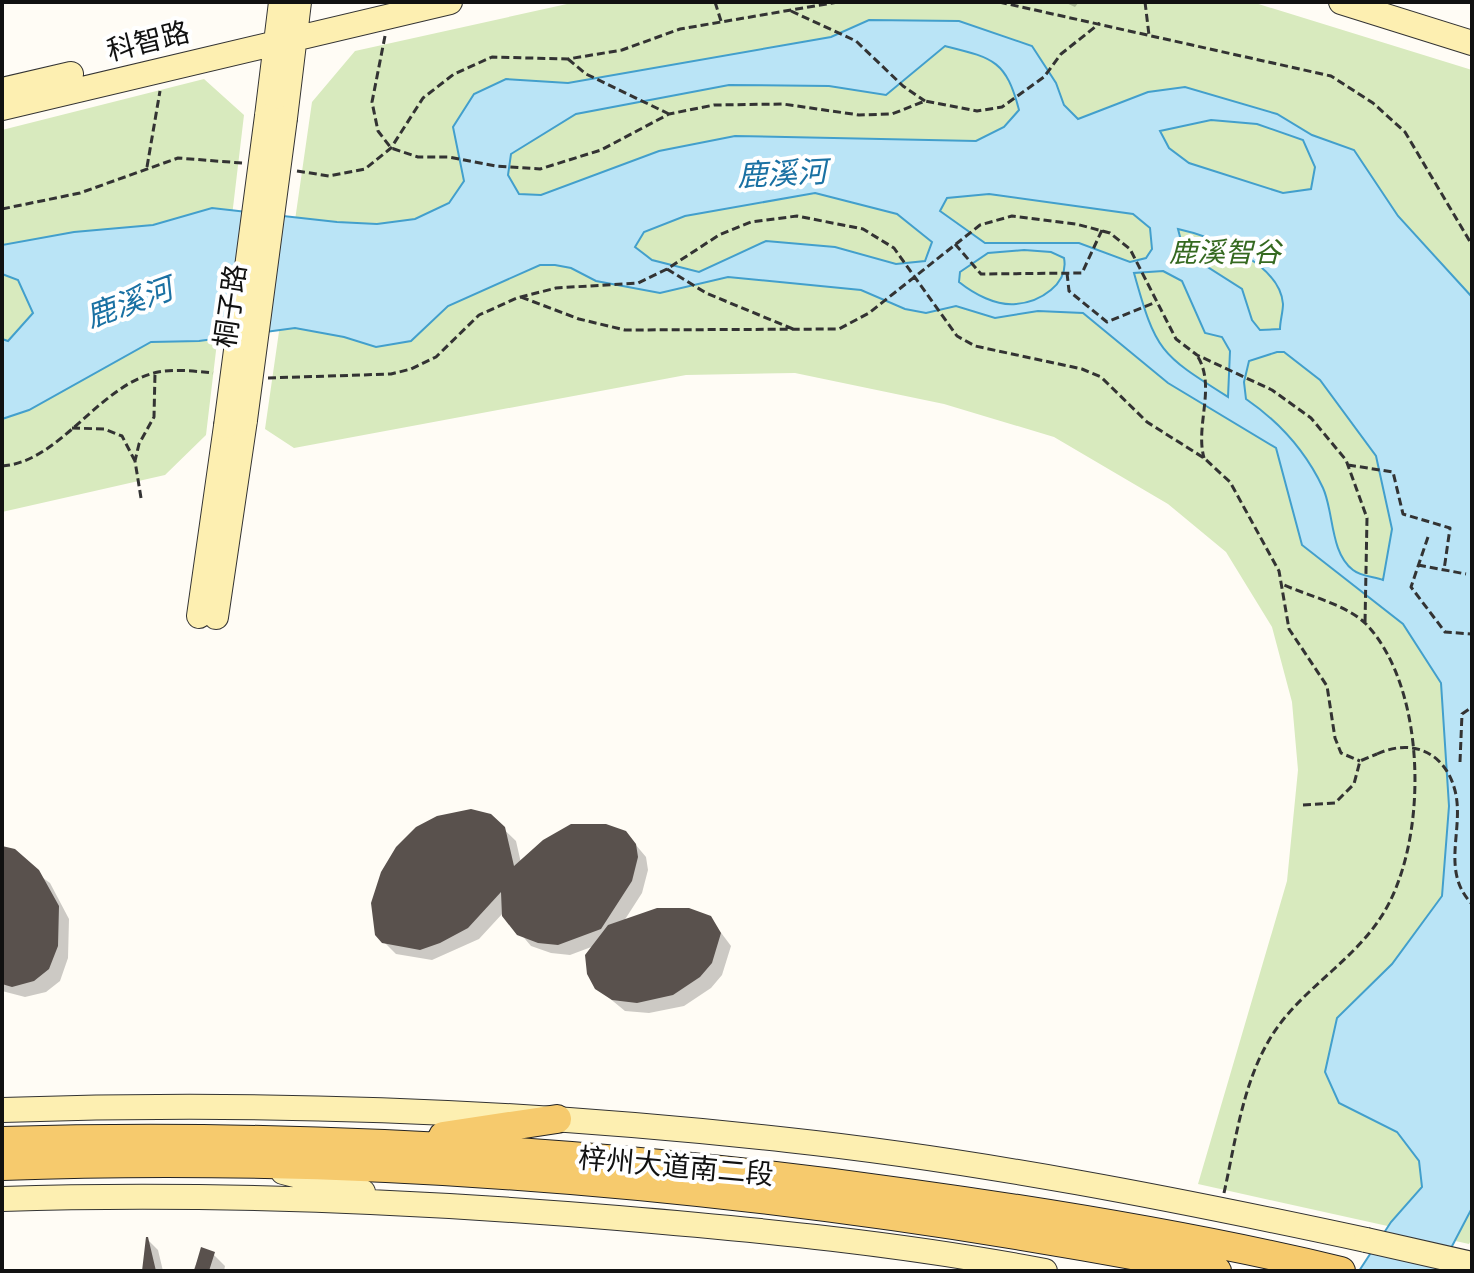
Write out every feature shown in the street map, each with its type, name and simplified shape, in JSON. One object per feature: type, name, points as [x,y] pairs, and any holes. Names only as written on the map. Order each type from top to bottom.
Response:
[{"type":"main road","name":"科智路","points":[[2,90],[288,21],[450,2]]},
{"type":"main road","points":[[1341,2],[1472,43]]},
{"type":"main road","points":[[1396,2],[1472,28]]},
{"type":"main road","name":"科智路","points":[[2,108],[164,68],[288,21]]},
{"type":"main road","name":"桐子路","points":[[207,616],[288,21]]},
{"type":"main road","points":[[2,1110],[138,1105],[557,1119],[790,1140],[1017,1173],[1220,1209],[1472,1263],[1467,1271]]},
{"type":"main road","points":[[386,1144],[557,1119]]},
{"type":"main road","name":"梓州大道南二段","points":[[2,1141],[150,1137],[386,1144],[784,1176],[1043,1212],[1341,1271]]},
{"type":"main road","name":"梓州大道南二段","points":[[2,1166],[149,1161],[516,1176],[778,1200],[1039,1236],[1217,1271]]},
{"type":"main road","points":[[249,1163],[410,1203]]},
{"type":"main road","points":[[2,1199],[148,1195],[410,1203],[779,1231],[1045,1271]]},
{"type":"path","points":[[715,2],[721,21]]},
{"type":"path","points":[[295,171],[329,176],[365,169],[391,148],[423,98],[454,74],[492,57],[568,59],[622,50],[680,29],[838,2]]},
{"type":"path","points":[[999,2],[1331,76],[1373,103],[1405,132],[1472,245]]},
{"type":"path","points":[[1145,2],[1149,35]]},
{"type":"path","points":[[381,9],[372,102],[378,131],[391,148],[418,157],[449,157],[540,169],[565,164],[601,150],[669,114],[746,102],[859,115],[892,114],[925,101]]},
{"type":"path","points":[[788,10],[856,41],[903,86],[925,101],[977,111],[1002,107],[1044,77],[1061,54],[1100,23]]},
{"type":"path","points":[[568,59],[586,74],[669,114]]},
{"type":"path","points":[[147,167],[164,68]]},
{"type":"path","points":[[2,209],[80,193],[178,158],[255,165]]},
{"type":"path","points":[[265,377],[391,374],[411,369],[436,357],[479,315],[521,297],[556,288],[608,288],[638,283],[667,269],[719,235],[751,222],[797,216],[863,229],[894,248],[957,336],[975,346],[1082,369],[1101,377],[1147,422],[1204,458],[1230,482],[1284,585],[1289,629],[1327,686],[1341,753],[1360,761],[1393,747],[1416,746],[1431,753],[1446,768],[1457,797],[1453,846],[1455,872],[1472,904]]},
{"type":"path","points":[[521,297],[579,319],[625,330],[839,329],[869,313],[980,225],[1012,216],[1102,230],[1130,249],[1176,339],[1197,355],[1272,390],[1311,418],[1348,465],[1367,518],[1365,623]]},
{"type":"path","points":[[955,243],[981,274],[1082,273],[1102,230]]},
{"type":"path","points":[[667,269],[706,293],[797,330]]},
{"type":"path","points":[[1067,273],[1069,291],[1107,322],[1156,302]]},
{"type":"path","points":[[1197,355],[1206,370],[1199,442],[1204,458]]},
{"type":"path","points":[[135,461],[139,444],[154,417],[155,373]]},
{"type":"path","points":[[2,466],[14,465],[39,453],[115,390],[155,373],[221,373]]},
{"type":"path","points":[[72,428],[104,429],[122,436],[135,461],[141,498]]},
{"type":"path","points":[[1348,465],[1393,472],[1403,514],[1450,528],[1444,570]]},
{"type":"path","points":[[1428,537],[1411,587],[1445,632],[1472,634]]},
{"type":"path","points":[[1418,565],[1466,574]]},
{"type":"path","points":[[1220,1209],[1245,1102],[1266,1045],[1285,1015],[1355,948],[1382,917],[1400,877],[1412,816],[1411,715],[1393,663],[1365,623],[1284,585]]},
{"type":"path","points":[[1460,762],[1462,714],[1472,707]]},
{"type":"path","points":[[1303,805],[1335,803],[1354,784],[1360,761]]},
{"type":"green space","name":"鹿溪智谷","points":[[576,2],[1252,2],[1472,70],[1472,1238],[1469,1244],[1198,1184],[1287,881],[1298,770],[1292,702],[1272,627],[1226,552],[1168,504],[1054,437],[944,404],[795,373],[686,375],[294,448],[265,429],[312,102],[355,51]]},
{"type":"green space","points":[[204,79],[244,115],[206,435],[165,475],[2,512],[2,130]]},
{"type":"water","name":"鹿溪河","points":[[869,20],[959,21],[1032,46],[1056,83],[1064,105],[1078,119],[1148,92],[1185,87],[1277,114],[1312,135],[1354,150],[1398,216],[1472,297],[1472,1208],[1439,1271],[1359,1271],[1391,1222],[1422,1187],[1419,1161],[1397,1132],[1339,1103],[1325,1072],[1337,1018],[1392,964],[1442,896],[1449,806],[1441,683],[1403,624],[1302,545],[1276,448],[1168,383],[1083,313],[1038,311],[995,318],[956,306],[926,313],[905,309],[861,290],[728,277],[660,293],[596,281],[571,268],[540,265],[448,306],[411,341],[376,347],[344,337],[295,328],[199,341],[151,342],[29,410],[2,419],[2,339],[8,341],[33,313],[18,280],[2,274],[2,245],[74,232],[153,225],[212,208],[337,222],[377,224],[415,219],[449,203],[464,181],[453,127],[474,94],[506,79],[568,83],[831,37]],"holes":[[[945,46],[975,54],[995,64],[1009,81],[1019,110],[1004,127],[976,141],[735,136],[659,151],[541,195],[519,194],[508,175],[511,154],[576,114],[729,85],[829,86],[886,95]],[[1211,120],[1257,124],[1303,140],[1315,167],[1311,189],[1283,193],[1189,163],[1169,148],[1160,131]],[[815,193],[897,214],[932,242],[925,261],[896,264],[835,247],[766,241],[699,272],[652,260],[635,247],[644,232],[685,216]],[[989,194],[1133,214],[1150,228],[1152,249],[1146,258],[1130,262],[1079,243],[985,243],[940,211],[947,198]],[[1178,229],[1225,245],[1257,264],[1270,276],[1279,289],[1283,304],[1280,329],[1260,330],[1252,320],[1242,289],[1184,252]],[[1024,250],[1051,252],[1064,258],[1062,276],[1051,290],[1025,303],[1001,303],[978,295],[959,282],[960,272],[988,253]],[[1163,271],[1182,281],[1205,333],[1222,337],[1230,351],[1228,397],[1174,360],[1155,336],[1134,273]],[[1284,352],[1320,380],[1376,456],[1392,529],[1383,580],[1356,572],[1346,563],[1336,543],[1327,498],[1316,475],[1290,438],[1246,399],[1244,382],[1249,361]]]},
{"type":"building","points":[[471,809],[491,814],[505,827],[514,866],[543,840],[571,824],[606,824],[626,831],[636,844],[638,857],[632,881],[601,929],[558,945],[538,943],[517,935],[502,916],[501,892],[468,928],[440,943],[420,950],[382,943],[375,935],[371,903],[381,872],[396,847],[416,827],[437,816]]},
{"type":"building","points":[[2,846],[15,849],[39,870],[59,906],[58,946],[49,969],[34,981],[12,987],[2,984]]},
{"type":"building","points":[[657,908],[689,908],[711,916],[721,933],[712,963],[700,977],[673,995],[637,1003],[612,1000],[595,989],[587,974],[585,955],[608,925]]},
{"type":"building","points":[[148,1237],[156,1271],[142,1271]]},
{"type":"building","points":[[201,1247],[215,1252],[209,1271],[194,1271]]}]
